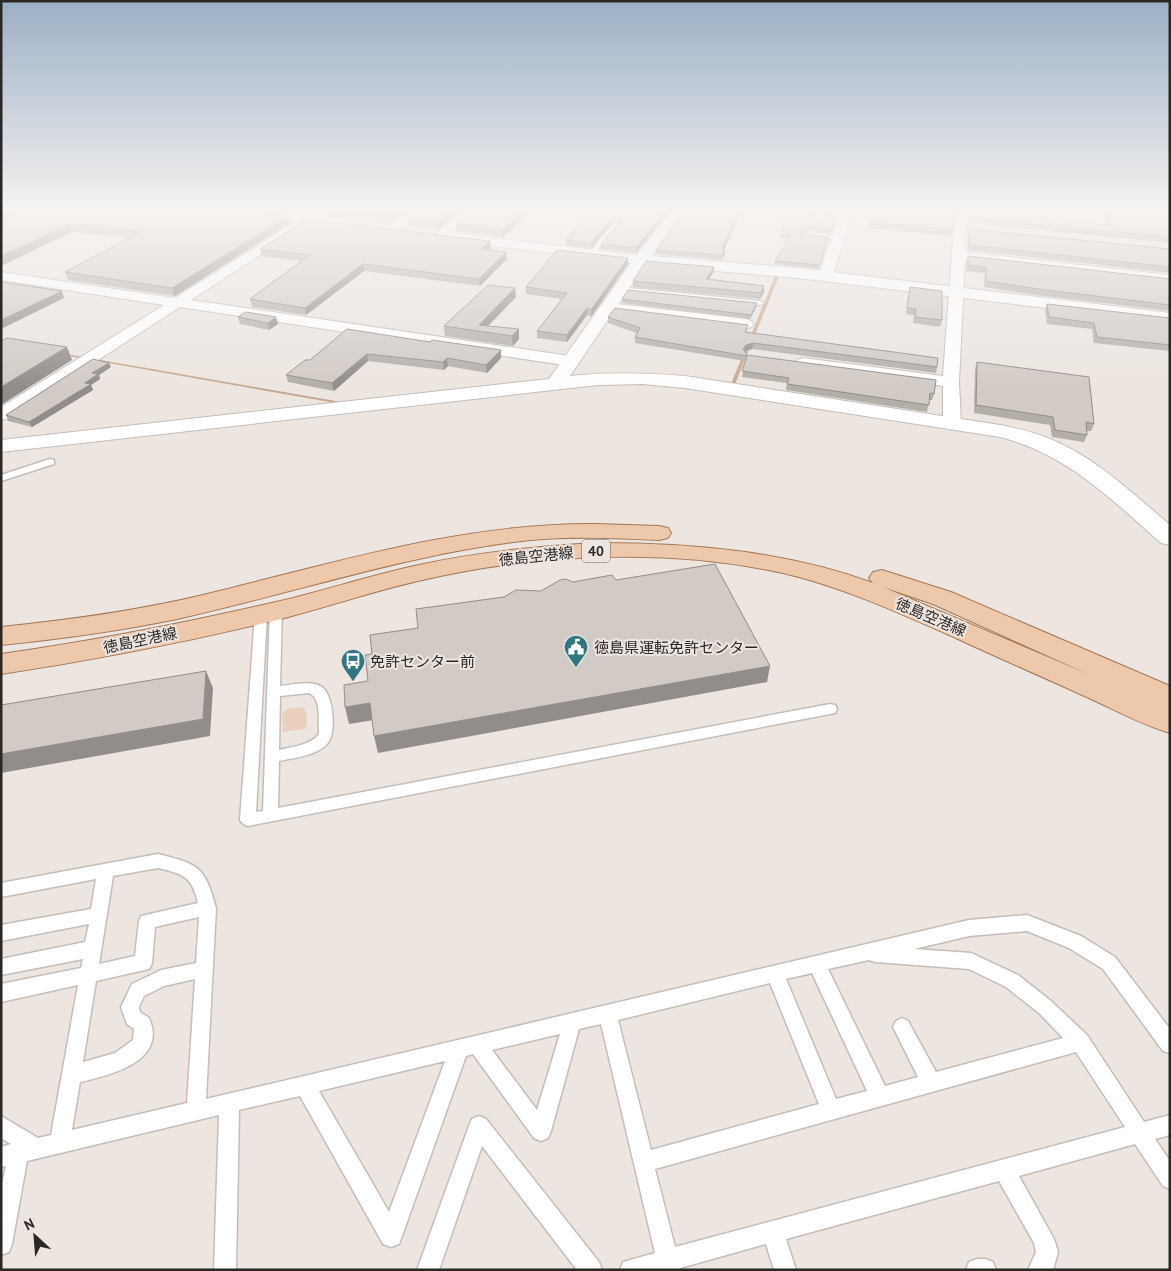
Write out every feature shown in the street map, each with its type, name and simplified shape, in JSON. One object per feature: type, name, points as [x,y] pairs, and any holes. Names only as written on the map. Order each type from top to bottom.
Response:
[{"type":"main road","name":"徳島空港線","points":[[1,636],[66,630],[127,620],[210,602],[418,550],[531,533],[606,531],[684,534],[741,542],[832,561],[942,598],[1170,698]]},
{"type":"main road","name":"徳島空港線","points":[[1,664],[66,655],[269,612],[420,573],[539,553],[641,550],[692,553],[782,566],[863,588],[1170,722]]},
{"type":"street","points":[[1,415],[228,270]]},
{"type":"street","points":[[556,383],[634,270]]},
{"type":"street","points":[[753,270],[957,292],[1170,318]]},
{"type":"street","points":[[825,277],[827,270]]},
{"type":"street","points":[[952,423],[951,382],[958,270]]},
{"type":"street","points":[[1094,270],[1170,279]]},
{"type":"street","points":[[1,276],[570,361]]},
{"type":"street","points":[[609,306],[746,324]]},
{"type":"street","points":[[790,361],[951,382]]},
{"type":"street","points":[[1,446],[556,383],[625,379],[685,382],[1000,431],[1036,441],[1061,453],[1092,473],[1170,538]]},
{"type":"lane","points":[[622,289],[760,303]]},
{"type":"lane","points":[[1,478],[50,462]]},
{"type":"lane","points":[[269,612],[274,692],[270,816]]},
{"type":"lane","points":[[269,612],[248,820],[830,709]]},
{"type":"lane","points":[[272,757],[303,750],[321,742],[326,735],[324,699],[318,692],[309,688],[274,692]]},
{"type":"lane","points":[[1,890],[158,861],[186,868],[196,876],[204,888],[208,908],[196,1111]]},
{"type":"lane","points":[[60,1144],[106,870]]},
{"type":"lane","points":[[1,993],[143,963],[147,921],[208,908]]},
{"type":"lane","points":[[1,933],[97,915]]},
{"type":"lane","points":[[18,1153],[969,928],[1027,923],[1075,942],[1109,963],[1170,1044]]},
{"type":"lane","points":[[1,968],[92,949]]},
{"type":"lane","points":[[863,953],[971,961],[1012,981],[1045,1007],[1080,1042],[1170,1179]]},
{"type":"lane","points":[[818,964],[880,1097]]},
{"type":"lane","points":[[72,1074],[122,1061],[132,1055],[141,1042],[145,1031],[143,1024],[134,1018],[130,1007],[138,990],[161,978],[205,969]]},
{"type":"lane","points":[[775,974],[831,1111]]},
{"type":"lane","points":[[607,1013],[668,1264]]},
{"type":"lane","points":[[468,1047],[541,1131],[572,1022]]},
{"type":"lane","points":[[902,1027],[932,1083]]},
{"type":"lane","points":[[644,1162],[1080,1042]]},
{"type":"lane","points":[[305,1086],[391,1236],[468,1047]]},
{"type":"lane","points":[[225,1270],[228,1104]]},
{"type":"lane","points":[[631,1270],[668,1264],[773,1231],[1170,1125]]},
{"type":"lane","points":[[1,1126],[18,1153],[1,1244]]},
{"type":"lane","points":[[428,1270],[479,1126],[591,1270]]},
{"type":"lane","points":[[1004,1169],[1044,1238],[1047,1252],[1043,1267],[1039,1270]]},
{"type":"lane","points":[[773,1231],[785,1270]]},
{"type":"lane","points":[[976,1270],[985,1270]]},
{"type":"shaded area","points":[[304,708],[306,716],[307,724],[305,729],[283,732],[282,713],[288,709]]},
{"type":"building","points":[[68,270],[200,270],[172,288],[65,272]]},
{"type":"building","points":[[289,270],[355,270],[305,308],[250,299]]},
{"type":"building","points":[[412,270],[488,270],[479,279]]},
{"type":"building","points":[[540,270],[619,270],[591,310],[587,308],[567,335],[537,331],[567,293],[526,287]]},
{"type":"building","points":[[640,270],[712,270],[706,279],[764,286],[761,293],[633,281]]},
{"type":"building","points":[[986,270],[1094,270],[1170,279],[1170,305],[1038,289],[986,281]]},
{"type":"building","points":[[1,282],[62,291],[1,320]]},
{"type":"building","points":[[488,285],[515,288],[479,325],[519,329],[512,336],[444,326]]},
{"type":"building","points":[[910,287],[942,291],[942,320],[915,317],[916,309],[907,308]]},
{"type":"building","points":[[628,290],[757,303],[751,315],[622,299]]},
{"type":"building","points":[[1047,304],[1170,318],[1170,345],[1097,337],[1094,323],[1049,317]]},
{"type":"building","points":[[615,308],[748,325],[745,332],[938,358],[937,367],[753,343],[746,345],[743,349],[747,355],[936,380],[934,394],[930,393],[929,405],[787,384],[789,378],[742,371],[747,356],[635,337],[640,328],[608,317]]},
{"type":"building","points":[[246,312],[276,317],[268,323],[238,317]]},
{"type":"building","points":[[347,329],[430,342],[432,340],[501,350],[486,365],[447,358],[443,362],[367,354],[332,383],[286,375],[305,360],[310,360]]},
{"type":"building","points":[[7,338],[67,347],[1,387],[1,341]]},
{"type":"building","points":[[93,359],[109,363],[92,373],[98,374],[85,383],[91,384],[29,422],[6,415]]},
{"type":"building","points":[[977,362],[1089,377],[1094,424],[1086,422],[1087,435],[1055,430],[1053,417],[976,405]]},
{"type":"building","name":"徳島県運転免許センター","points":[[715,564],[770,666],[374,736],[370,703],[345,707],[344,685],[368,681],[365,655],[372,654],[370,635],[418,628],[416,609],[504,597],[516,590],[541,591],[560,580],[566,579],[573,582],[612,575],[616,580]]},
{"type":"building","points":[[206,671],[203,719],[1,754],[1,705]]},
{"type":"waterway","points":[[733,384],[777,276]]},
{"type":"waterway","points":[[63,354],[341,403]]},
{"type":"place","name":"徳島県運転免許センター","points":[[576,668]]},
{"type":"place","name":"免許センター前","points":[[353,682]]}]
